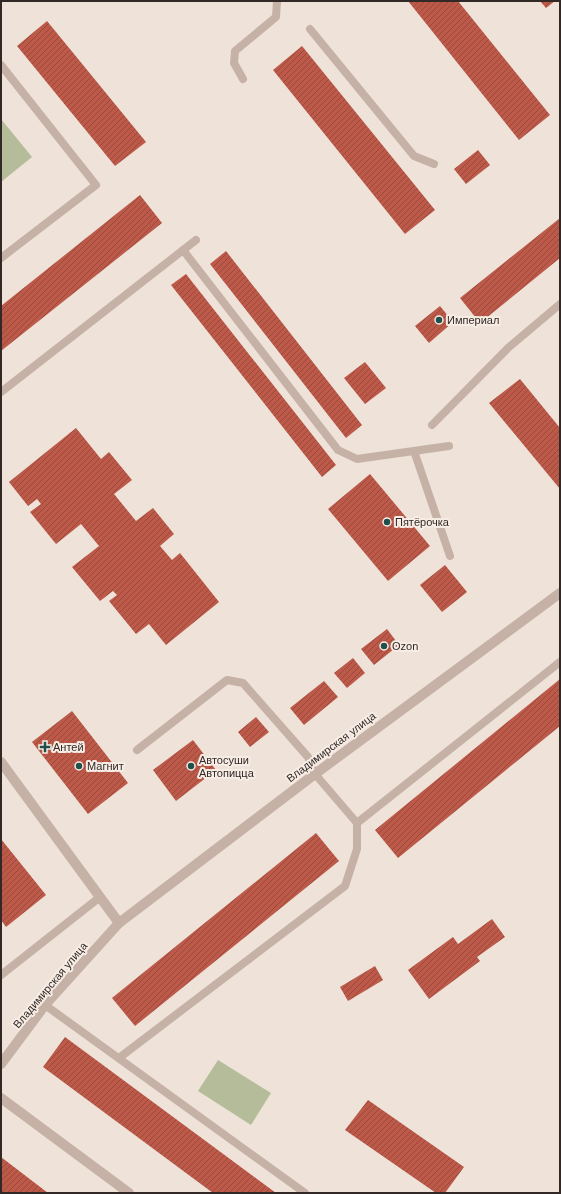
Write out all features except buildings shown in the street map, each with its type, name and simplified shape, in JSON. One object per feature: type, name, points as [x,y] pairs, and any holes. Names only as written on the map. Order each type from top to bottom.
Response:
[{"type":"street","name":"Владимирская улица","points":[[1,1064],[45,1005],[119,923],[315,774],[560,593]]},
{"type":"street","points":[[1,762],[119,923]]},
{"type":"street","points":[[1,1098],[130,1193]]},
{"type":"lane","points":[[243,79],[234,63],[235,51],[276,17],[277,1]]},
{"type":"lane","points":[[310,29],[414,156],[434,164]]},
{"type":"lane","points":[[1,65],[96,185],[1,258]]},
{"type":"lane","points":[[1,392],[196,240]]},
{"type":"lane","points":[[183,250],[338,450],[357,459],[449,446]]},
{"type":"lane","points":[[432,425],[508,348],[560,304]]},
{"type":"lane","points":[[414,451],[450,556]]},
{"type":"lane","points":[[357,823],[560,662]]},
{"type":"lane","points":[[119,1058],[345,886],[357,848],[357,823],[315,774],[308,757],[243,682],[227,680],[137,750]]},
{"type":"lane","points":[[2,972],[100,897]]},
{"type":"lane","points":[[45,1005],[305,1193]]},
{"type":"green space","points":[[1,119],[32,157],[1,182]]},
{"type":"green space","points":[[218,1060],[271,1093],[251,1125],[198,1091]]},
{"type":"place","name":"Империал","points":[[439,320]]},
{"type":"place","name":"Пятёрочка","points":[[387,522]]},
{"type":"place","name":"Ozon","points":[[384,646]]},
{"type":"place","name":"Антей","points":[[45,747]]},
{"type":"place","name":"Магнит","points":[[79,766]]},
{"type":"place","name":"Автосуши Автопицца","points":[[191,766]]}]
